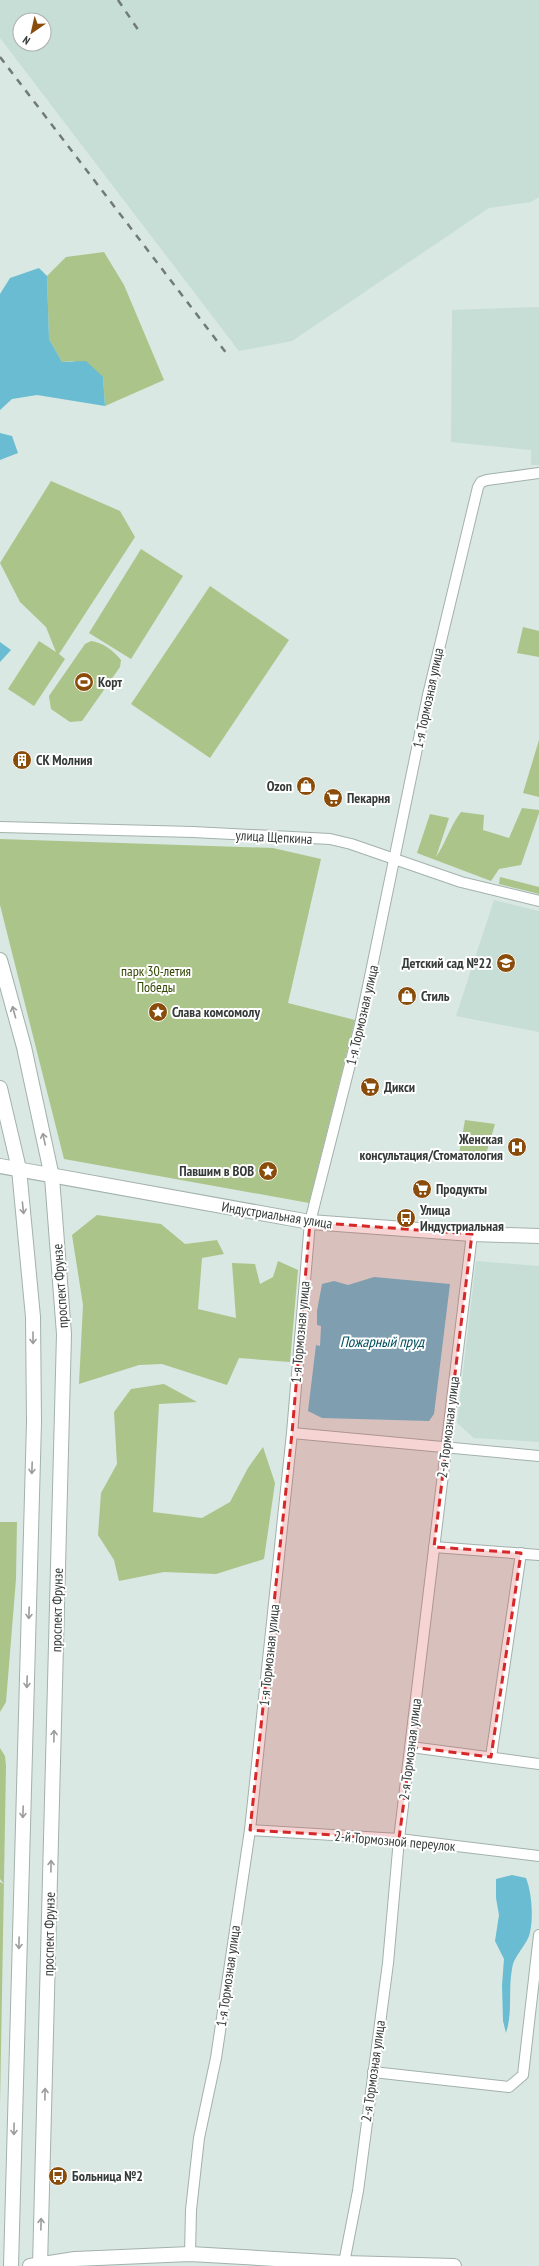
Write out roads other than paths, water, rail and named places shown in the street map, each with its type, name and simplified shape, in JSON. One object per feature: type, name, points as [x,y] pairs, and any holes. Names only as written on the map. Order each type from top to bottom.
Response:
[{"type":"main road","name":"проспект Фрунзе","points":[[0,960],[24,1047],[52,1177],[64,1334],[37,2265]]},
{"type":"main road","name":"проспект Фрунзе","points":[[0,1088],[19,1170],[33,1317],[34,1422],[11,2266]]},
{"type":"main road","name":"Индустриальная улица","points":[[0,1166],[52,1177],[310,1222],[472,1234],[539,1236]]},
{"type":"main road","points":[[37,2265],[190,2254],[344,2263],[454,2266]]},
{"type":"street","name":"1-я Тормозная улица","points":[[190,2254],[191,2204],[199,2138],[216,2058],[250,1830],[292,1433],[310,1222],[360,1025],[428,695],[478,487],[481,482],[487,480],[539,472]]},
{"type":"street","name":"улица Щепкина","points":[[0,827],[193,832],[330,840],[351,844],[461,882],[539,901]]},
{"type":"street","name":"2-я Тормозная улица","points":[[344,2263],[358,2191],[388,1963],[399,1839],[445,1447],[472,1234]]},
{"type":"street","points":[[292,1433],[539,1456]]},
{"type":"street","points":[[434,1547],[539,1555]]},
{"type":"street","points":[[491,1757],[521,1553]]},
{"type":"street","points":[[411,1747],[539,1764]]},
{"type":"street","name":"2-й Тормозной переулок","points":[[250,1830],[399,1839],[539,1856]]},
{"type":"street","points":[[373,2072],[510,2087],[516,2083],[523,2075],[539,1935]]},
{"type":"water","points":[[39,268],[47,276],[49,339],[62,362],[86,361],[103,377],[105,406],[37,395],[12,399],[0,410],[0,294],[10,278]]},
{"type":"water","points":[[0,433],[12,436],[18,453],[0,460]]},
{"type":"water","points":[[0,642],[11,650],[0,662]]},
{"type":"water","name":"Пожарный пруд","points":[[374,1277],[450,1284],[434,1414],[429,1421],[322,1418],[308,1411],[316,1345],[320,1346],[321,1326],[317,1325],[317,1311],[322,1284],[334,1281],[348,1285]]},
{"type":"water","points":[[512,1875],[526,1878],[530,1891],[532,1915],[529,1936],[513,1965],[509,2017],[506,2033],[503,2021],[502,1985],[504,1959],[495,1941],[499,1915],[496,1898],[496,1879]]},
{"type":"railway","points":[[118,0],[141,34]]},
{"type":"railway","points":[[0,57],[227,354]]},
{"type":"place","name":"Корт","points":[[84,682]]},
{"type":"place","name":"СК Молния","points":[[22,760]]},
{"type":"place","name":"Ozon","points":[[306,786]]},
{"type":"place","name":"Пекарня","points":[[333,798]]},
{"type":"place","name":"Детский сад №22","points":[[506,963]]},
{"type":"place","name":"Стиль","points":[[407,996]]},
{"type":"place","name":"Слава комсомолу","points":[[158,1012]]},
{"type":"place","name":"Дикси","points":[[370,1087]]},
{"type":"place","name":"Женская консультация/Стоматология","points":[[517,1147]]},
{"type":"place","name":"Павшим в ВОВ","points":[[268,1171]]},
{"type":"place","name":"Продукты","points":[[422,1189]]},
{"type":"place","name":"Улица Индустриальная","points":[[406,1218]]},
{"type":"place","name":"Больница №2","points":[[58,2176]]},
{"type":"park label","name":"парк 30-летия Победы","points":[[156,980]]}]
